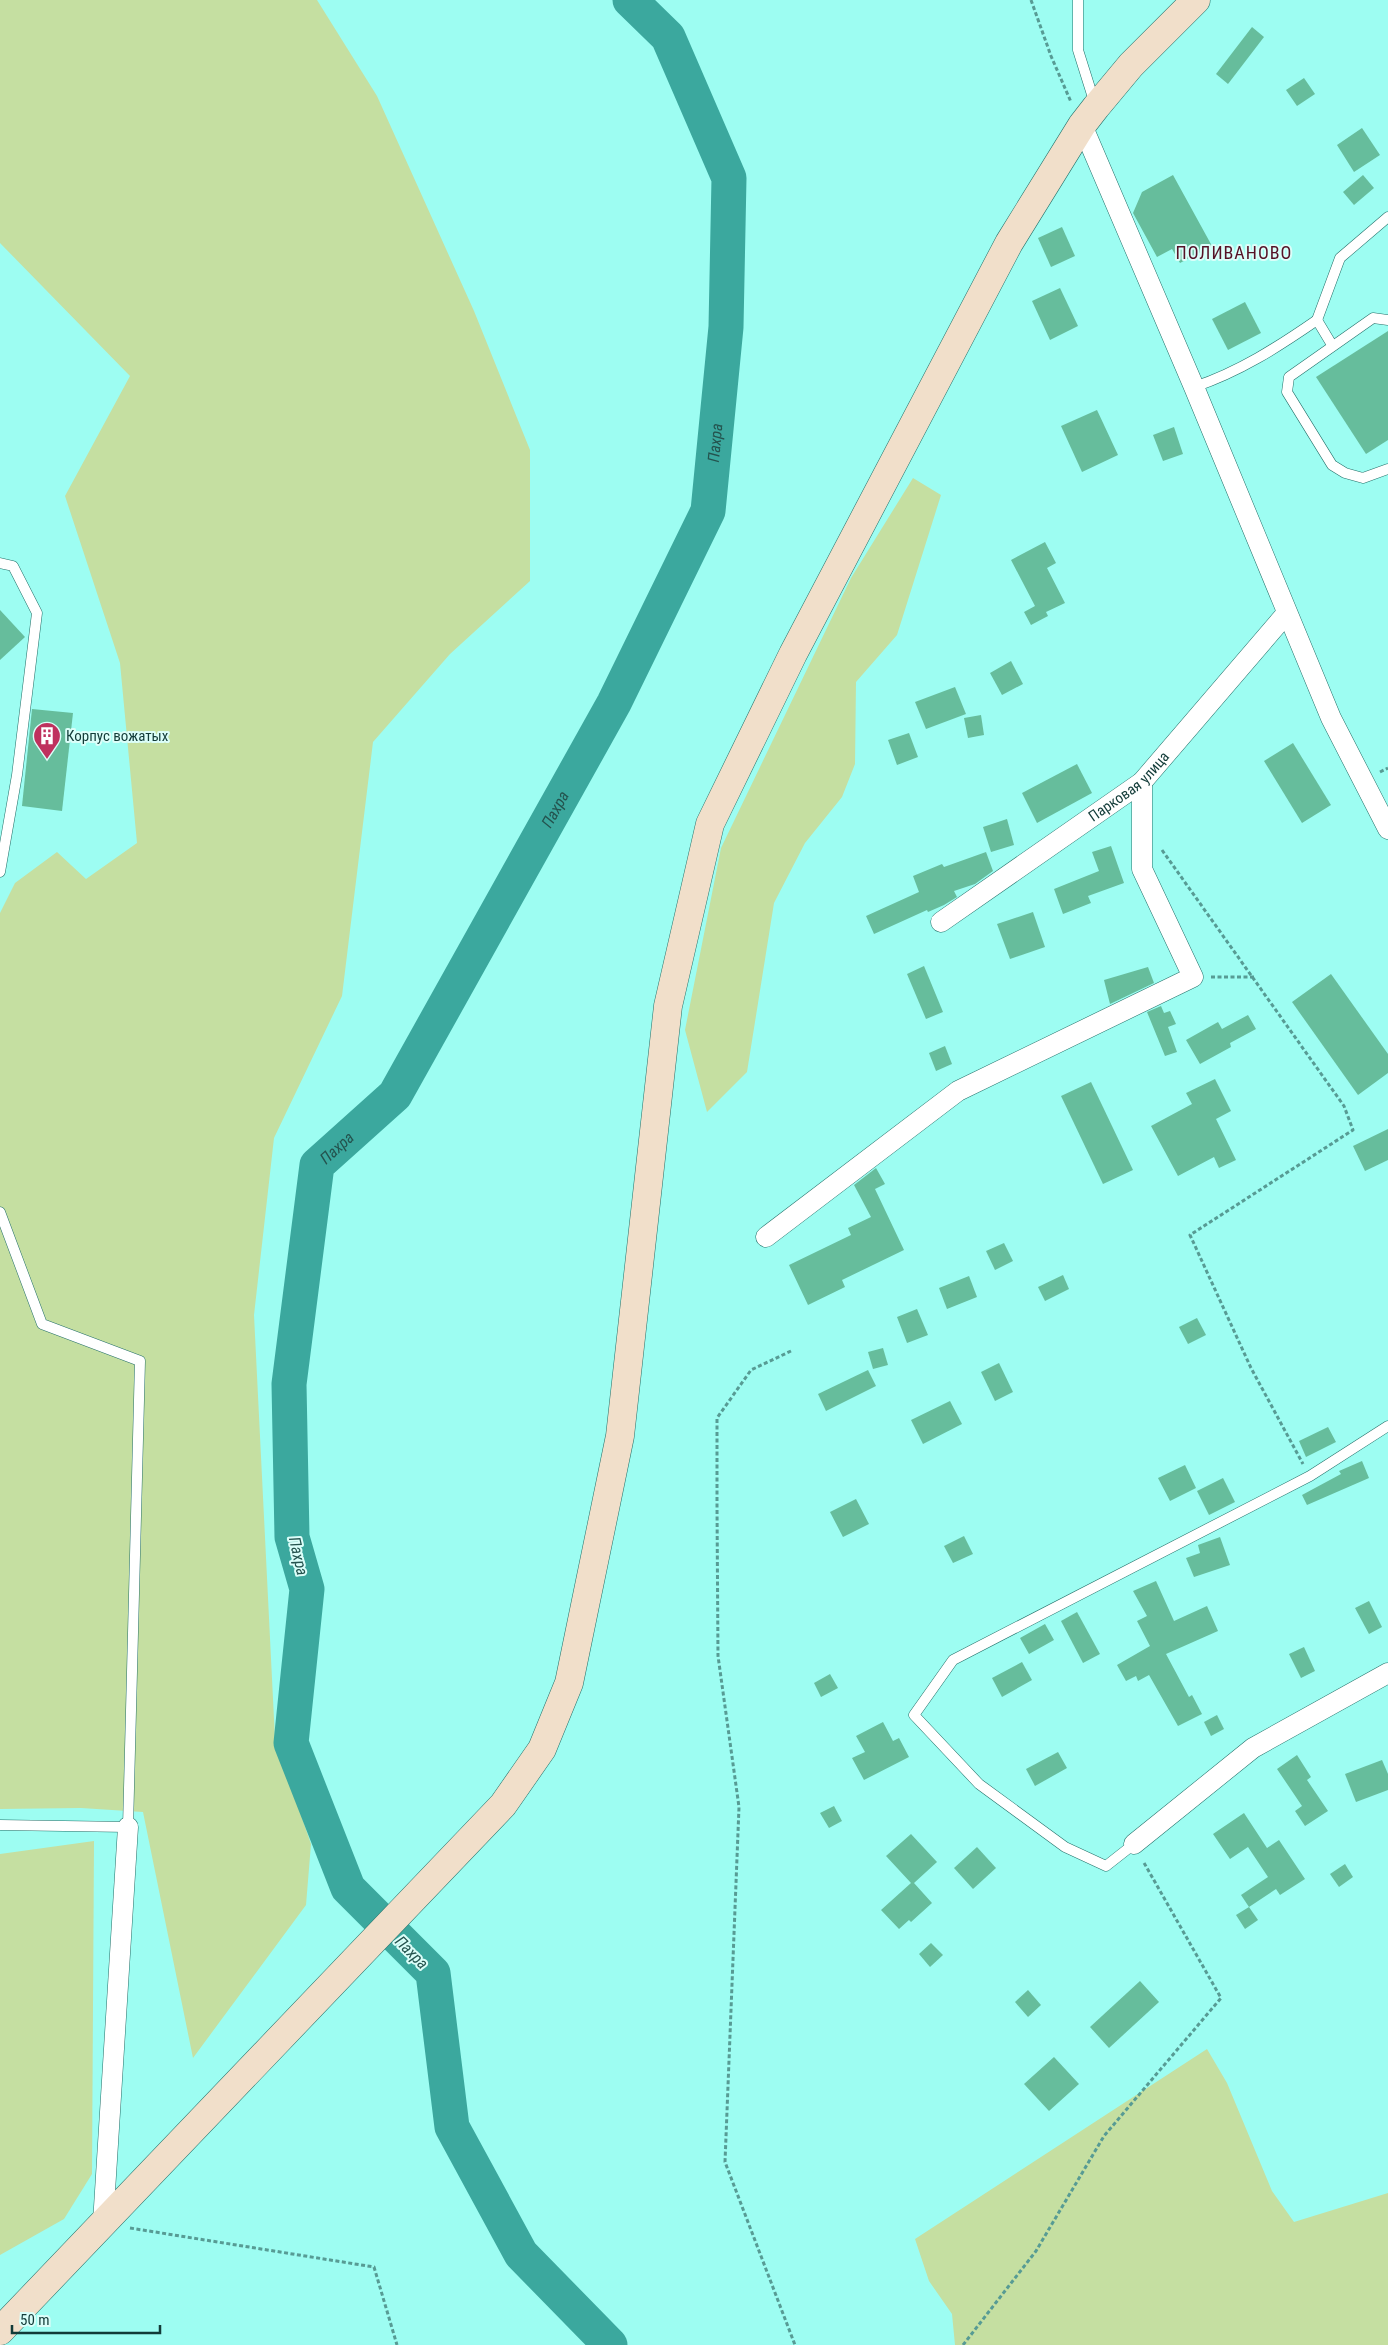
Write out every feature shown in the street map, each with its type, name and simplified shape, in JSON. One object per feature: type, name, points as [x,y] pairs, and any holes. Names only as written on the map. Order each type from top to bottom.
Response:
[{"type":"street","points":[[0,2331],[503,1805],[542,1749],[568,1684],[620,1436],[668,1006],[710,824],[793,654],[1009,243],[1089,116],[1131,65],[1196,0]]},
{"type":"street","points":[[1089,116],[1194,387],[1286,614],[1330,718],[1388,829]]},
{"type":"street","name":"Парковая улица","points":[[940,922],[1142,782],[1286,614]]},
{"type":"street","points":[[766,1236],[958,1091],[1193,976],[1142,870],[1142,782]]},
{"type":"street","points":[[1134,1844],[1253,1748],[1388,1673]]},
{"type":"street","points":[[103,2223],[128,1827]]},
{"type":"lane","points":[[1078,0],[1078,50],[1089,116]]},
{"type":"lane","points":[[1194,387],[1225,377],[1285,342],[1317,320],[1340,258],[1388,217]]},
{"type":"lane","points":[[1388,320],[1373,318],[1332,345],[1289,376],[1287,392],[1332,464],[1345,473],[1364,478],[1388,469]]},
{"type":"lane","points":[[1317,320],[1332,345]]},
{"type":"lane","points":[[0,563],[13,566],[37,613],[17,775],[0,872]]},
{"type":"lane","points":[[0,1212],[42,1324],[140,1361],[128,1827],[0,1825]]},
{"type":"lane","points":[[1134,1844],[1106,1866],[1065,1847],[979,1784],[914,1715],[953,1660],[1310,1476],[1388,1426]]},
{"type":"path","points":[[1031,0],[1051,56],[1089,116]]},
{"type":"path","points":[[1141,821],[1254,977],[1344,1106],[1353,1130],[1190,1235],[1251,1368],[1310,1476]]},
{"type":"path","points":[[1193,976],[1254,977]]},
{"type":"path","points":[[791,1351],[751,1370],[718,1418],[717,1505],[718,1656],[739,1807],[725,2162],[795,2345]]},
{"type":"path","points":[[963,2345],[1036,2251],[1104,2136],[1221,1998],[1134,1844]]},
{"type":"path","points":[[103,2223],[374,2267],[397,2345]]},
{"type":"green space","points":[[0,0],[317,0],[377,96],[474,311],[530,450],[530,581],[450,654],[373,742],[342,996],[274,1138],[254,1315],[275,1739],[311,1844],[306,1905],[193,2058],[143,1812],[81,1808],[0,1809],[0,913],[15,883],[57,852],[86,879],[137,843],[120,663],[65,496],[130,376],[0,243]]},
{"type":"green space","points":[[913,478],[941,495],[897,635],[856,682],[855,764],[842,797],[805,843],[774,903],[747,1072],[707,1112],[685,1030],[721,848],[851,578]]},
{"type":"green space","points":[[94,1841],[92,2174],[64,2219],[0,2255],[0,1854]]},
{"type":"green space","points":[[1207,2049],[1227,2083],[1272,2191],[1294,2222],[1388,2193],[1388,2345],[955,2345],[952,2314],[929,2281],[915,2239]]},
{"type":"building","points":[[1252,27],[1264,37],[1228,84],[1216,74]]},
{"type":"building","points":[[1304,78],[1315,94],[1297,106],[1286,90]]},
{"type":"building","points":[[1362,128],[1380,155],[1354,172],[1337,145]]},
{"type":"building","points":[[1173,175],[1212,246],[1180,263],[1172,249],[1157,257],[1133,213],[1142,192]]},
{"type":"building","points":[[1363,175],[1374,188],[1354,205],[1343,192]]},
{"type":"building","points":[[1062,227],[1075,256],[1051,267],[1038,238]]},
{"type":"building","points":[[1060,288],[1078,326],[1050,340],[1032,301]]},
{"type":"building","points":[[1245,302],[1261,333],[1228,350],[1212,319]]},
{"type":"building","points":[[1388,331],[1388,440],[1366,454],[1316,377]]},
{"type":"building","points":[[1097,410],[1118,455],[1082,472],[1061,426]]},
{"type":"building","points":[[1174,427],[1183,454],[1163,461],[1153,435]]},
{"type":"building","points":[[1045,542],[1056,563],[1047,568],[1065,603],[1046,612],[1048,616],[1031,625],[1024,612],[1035,606],[1011,560]]},
{"type":"building","points":[[0,610],[25,637],[0,660]]},
{"type":"building","points":[[1011,661],[1023,684],[1002,695],[990,673]]},
{"type":"building","points":[[955,687],[966,714],[926,729],[915,702]]},
{"type":"building","name":"Корпус вожатых","points":[[32,709],[73,713],[62,811],[22,806]]},
{"type":"building","points":[[981,715],[984,735],[968,738],[964,718]]},
{"type":"building","points":[[909,733],[918,757],[897,765],[888,740]]},
{"type":"building","points":[[1293,743],[1331,805],[1302,823],[1264,761]]},
{"type":"building","points":[[1077,764],[1092,793],[1037,823],[1022,793]]},
{"type":"building","points":[[1007,819],[1014,845],[991,852],[983,827]]},
{"type":"building","points":[[1111,846],[1124,883],[1088,896],[1091,903],[1063,914],[1054,889],[1099,871],[1092,852]]},
{"type":"building","points":[[986,852],[993,871],[975,884],[954,891],[957,897],[944,905],[928,912],[927,910],[874,934],[866,916],[919,892],[913,876],[942,864],[944,867]]},
{"type":"building","points":[[1033,912],[1045,947],[1010,959],[997,924]]},
{"type":"building","points":[[924,966],[943,1012],[926,1019],[907,974]]},
{"type":"building","points":[[1148,967],[1154,983],[1110,1004],[1104,980]]},
{"type":"building","points":[[1331,974],[1388,1054],[1388,1073],[1358,1095],[1292,1002]]},
{"type":"building","points":[[1161,1006],[1164,1013],[1170,1011],[1176,1024],[1168,1027],[1177,1052],[1165,1056],[1147,1012]]},
{"type":"building","points":[[1248,1015],[1256,1029],[1230,1043],[1231,1047],[1200,1064],[1186,1040],[1218,1022],[1222,1029]]},
{"type":"building","points":[[945,1046],[952,1064],[936,1071],[929,1053]]},
{"type":"building","points":[[1215,1079],[1231,1111],[1216,1119],[1236,1160],[1219,1168],[1214,1157],[1178,1176],[1151,1126],[1192,1104],[1186,1093]]},
{"type":"building","points":[[1091,1082],[1133,1170],[1103,1184],[1061,1096]]},
{"type":"building","points":[[1388,1129],[1388,1160],[1365,1171],[1353,1146]]},
{"type":"building","points":[[876,1168],[885,1184],[875,1189],[904,1250],[842,1280],[845,1287],[808,1305],[789,1265],[851,1235],[848,1228],[871,1217],[854,1185]]},
{"type":"building","points":[[1004,1243],[1013,1261],[995,1270],[986,1251]]},
{"type":"building","points":[[1063,1275],[1069,1289],[1045,1301],[1038,1287]]},
{"type":"building","points":[[969,1276],[977,1297],[947,1309],[939,1288]]},
{"type":"building","points":[[917,1309],[928,1335],[907,1343],[897,1317]]},
{"type":"building","points":[[1197,1318],[1206,1335],[1188,1344],[1179,1327]]},
{"type":"building","points":[[883,1348],[888,1365],[873,1369],[868,1352]]},
{"type":"building","points":[[999,1363],[1013,1392],[995,1401],[981,1372]]},
{"type":"building","points":[[868,1370],[876,1386],[826,1411],[818,1394]]},
{"type":"building","points":[[950,1401],[962,1424],[923,1444],[911,1420]]},
{"type":"building","points":[[1328,1427],[1336,1442],[1306,1457],[1299,1441]]},
{"type":"building","points":[[1362,1461],[1369,1478],[1307,1505],[1302,1495],[1341,1474],[1339,1471]]},
{"type":"building","points":[[1185,1465],[1196,1488],[1170,1501],[1158,1478]]},
{"type":"building","points":[[1223,1478],[1235,1502],[1209,1515],[1197,1491]]},
{"type":"building","points":[[856,1499],[869,1524],[843,1537],[830,1512]]},
{"type":"building","points":[[964,1536],[973,1554],[953,1563],[944,1546]]},
{"type":"building","points":[[1220,1537],[1230,1565],[1194,1577],[1186,1558],[1200,1553],[1198,1545]]},
{"type":"building","points":[[1156,1581],[1174,1621],[1207,1606],[1218,1631],[1166,1654],[1189,1697],[1192,1695],[1202,1714],[1178,1726],[1149,1675],[1138,1681],[1136,1676],[1126,1681],[1117,1665],[1150,1646],[1137,1621],[1147,1616],[1133,1591]]},
{"type":"building","points":[[1369,1601],[1382,1627],[1369,1634],[1355,1608]]},
{"type":"building","points":[[1077,1612],[1100,1654],[1083,1663],[1061,1621]]},
{"type":"building","points":[[1045,1624],[1054,1640],[1029,1654],[1020,1638]]},
{"type":"building","points":[[1304,1647],[1315,1671],[1301,1678],[1289,1654]]},
{"type":"building","points":[[1022,1662],[1032,1680],[1002,1697],[992,1678]]},
{"type":"building","points":[[830,1674],[838,1688],[821,1697],[814,1683]]},
{"type":"building","points":[[1217,1715],[1224,1729],[1211,1736],[1204,1722]]},
{"type":"building","points":[[883,1722],[893,1741],[899,1738],[909,1757],[864,1780],[852,1758],[865,1752],[856,1736]]},
{"type":"building","points":[[1058,1752],[1067,1768],[1035,1786],[1026,1769]]},
{"type":"building","points":[[1297,1755],[1311,1777],[1307,1780],[1328,1811],[1305,1826],[1295,1811],[1302,1806],[1277,1769]]},
{"type":"building","points":[[1382,1760],[1388,1774],[1388,1790],[1356,1802],[1345,1774]]},
{"type":"building","points":[[834,1806],[842,1821],[829,1828],[820,1813]]},
{"type":"building","points":[[1244,1813],[1267,1848],[1279,1840],[1305,1879],[1280,1895],[1276,1889],[1249,1907],[1241,1895],[1268,1877],[1248,1847],[1230,1859],[1213,1834]]},
{"type":"building","points":[[911,1834],[937,1862],[914,1883],[932,1903],[911,1922],[909,1920],[899,1929],[881,1910],[911,1883],[886,1856]]},
{"type":"building","points":[[977,1847],[996,1868],[973,1889],[954,1868]]},
{"type":"building","points":[[1345,1864],[1353,1877],[1339,1887],[1330,1874]]},
{"type":"building","points":[[1249,1907],[1258,1920],[1245,1929],[1236,1915]]},
{"type":"building","points":[[931,1943],[943,1955],[930,1967],[919,1954]]},
{"type":"building","points":[[1140,1981],[1159,2002],[1109,2048],[1090,2027]]},
{"type":"building","points":[[1028,1990],[1041,2005],[1028,2017],[1015,2002]]},
{"type":"building","points":[[1054,2057],[1079,2084],[1049,2111],[1024,2084]]},
{"type":"waterway","name":"Пахра","points":[[610,2345],[521,2254],[452,2127],[433,1973],[348,1888],[291,1743],[307,1589],[292,1537],[289,1384],[317,1165],[395,1095],[614,703],[708,511],[726,327],[729,178],[668,37],[630,0]]},
{"type":"place","name":"Корпус вожатых","points":[[47,760]]},
{"type":"district","name":"ПОЛИВАНОВО","points":[[1234,253]]}]
